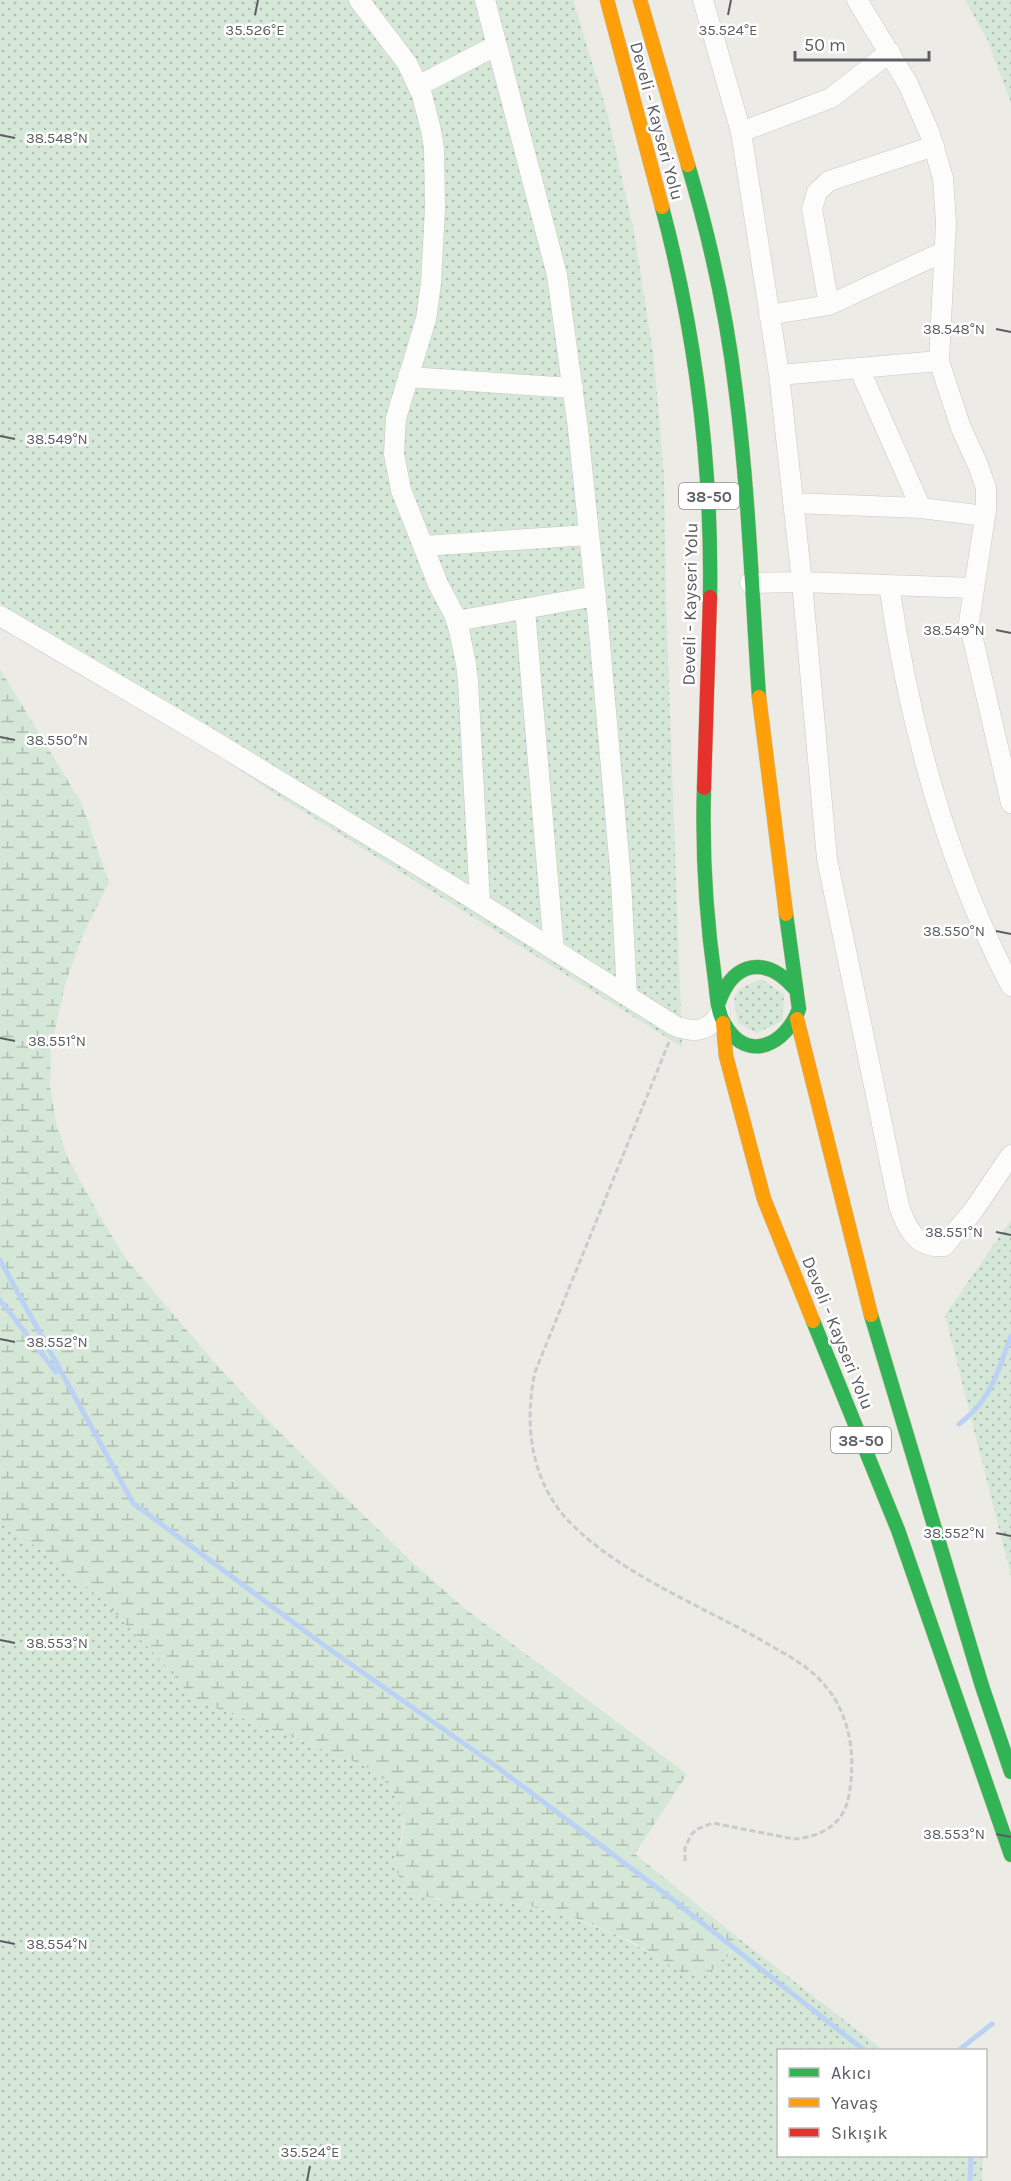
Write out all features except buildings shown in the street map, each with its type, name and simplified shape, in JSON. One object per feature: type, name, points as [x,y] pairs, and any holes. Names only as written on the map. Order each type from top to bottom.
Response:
[{"type":"highway","name":"Develi - Kayseri Yolu","points":[[607,0],[677,265],[692,340],[701,407],[708,488],[711,566],[703,846],[708,926],[726,1056],[764,1198],[898,1530],[1011,1855]]},
{"type":"highway","name":"Develi - Kayseri Yolu","points":[[640,0],[692,178],[721,302],[736,391],[742,440],[750,583],[768,778],[799,1009],[797,1019],[849,1237],[878,1344],[982,1686],[1011,1772]]},
{"type":"highway","points":[[795,989],[782,973],[762,966],[752,967],[733,975],[722,992],[721,1013],[729,1032],[736,1038],[756,1046],[776,1042],[785,1036],[797,1019]]},
{"type":"street","points":[[359,0],[407,63],[427,111],[434,149],[434,248],[426,319],[396,418],[394,453],[401,490],[456,621],[466,664],[480,903]]},
{"type":"street","points":[[484,0],[557,276],[573,388],[596,596],[621,880],[627,996]]},
{"type":"street","points":[[703,0],[741,132],[778,375],[802,582],[827,859],[899,1206],[913,1235],[926,1244],[944,1246],[973,1212],[1011,1155]]},
{"type":"street","points":[[857,0],[890,52],[921,112],[943,178],[946,201],[939,361],[961,428],[984,477],[987,499],[969,622],[1011,803]]},
{"type":"street","points":[[418,86],[497,45]]},
{"type":"street","points":[[741,132],[831,98],[890,52]]},
{"type":"street","points":[[829,305],[812,209],[817,192],[829,181],[934,146]]},
{"type":"street","points":[[769,315],[829,305],[943,252]]},
{"type":"street","points":[[778,375],[939,361]]},
{"type":"street","points":[[859,368],[921,508]]},
{"type":"street","points":[[408,377],[573,388]]},
{"type":"street","points":[[793,503],[921,508],[985,516]]},
{"type":"street","points":[[423,546],[589,535]]},
{"type":"street","points":[[750,583],[802,582],[974,588]]},
{"type":"street","points":[[889,585],[906,689],[933,791],[967,890],[1011,986]]},
{"type":"street","points":[[456,621],[596,596]]},
{"type":"street","points":[[525,609],[554,950]]},
{"type":"street","points":[[0,616],[207,737],[480,903],[675,1026],[685,1029],[704,1029],[713,1025],[721,1013]]},
{"type":"path","points":[[675,1026],[535,1372],[529,1414],[533,1452],[538,1471],[551,1498],[572,1524],[599,1548],[652,1582],[793,1658],[819,1679],[838,1705],[846,1721],[852,1756],[850,1790],[846,1806],[841,1816],[825,1831],[793,1839],[713,1823],[697,1829],[692,1835],[685,1848],[685,1863]]},
{"type":"green space","points":[[0,0],[573,0],[607,112],[634,232],[653,353],[664,478],[666,604],[682,1047],[275,794],[0,603]]},
{"type":"green space","points":[[965,0],[1011,0],[1011,103],[987,39]]},
{"type":"green space","points":[[0,669],[82,804],[109,883],[84,932],[65,985],[51,1048],[50,1085],[56,1123],[68,1159],[126,1259],[216,1364],[311,1464],[411,1561],[464,1608],[687,1774],[635,1854],[737,1937],[729,1955],[715,1968],[698,1974],[679,1971],[617,1935],[587,1922],[549,1911],[502,1902],[427,1897],[409,1889],[403,1883],[395,1865],[404,1828],[401,1806],[390,1787],[382,1779],[363,1765],[193,1699],[164,1664],[101,1599],[67,1570],[0,1520]]},
{"type":"green space","points":[[761,979],[784,994],[782,1021],[757,1033],[738,1023],[734,998],[743,987]]},
{"type":"green space","points":[[1011,1220],[1011,1576],[945,1315]]},
{"type":"green space","points":[[0,1520],[67,1570],[101,1599],[164,1664],[193,1699],[363,1765],[376,1773],[395,1793],[400,1805],[403,1830],[394,1858],[409,1890],[436,1900],[475,1899],[504,1902],[560,1914],[612,1933],[662,1959],[678,1971],[688,1973],[730,1955],[737,1937],[882,2049],[777,2049],[777,2157],[983,2157],[982,2181],[0,2181]]},
{"type":"waterway","points":[[0,1260],[133,1503],[325,1646],[493,1764],[664,1893],[863,2049]]},
{"type":"waterway","points":[[0,1300],[56,1372]]},
{"type":"waterway","points":[[959,1424],[979,1405],[992,1385],[1011,1336]]},
{"type":"waterway","points":[[960,2049],[992,2024]]},
{"type":"waterway","points":[[970,2181],[971,2157]]},
{"type":"traffic: fast","points":[[688,165],[717,278],[732,364],[744,469],[759,697]]},
{"type":"traffic: fast","points":[[662,207],[684,303],[700,400],[708,498],[710,597]]},
{"type":"traffic: fast","points":[[704,788],[705,885],[718,1003],[725,1025],[734,1037],[744,1044],[766,1045],[776,1040],[785,1032],[799,1009],[786,914]]},
{"type":"traffic: fast","points":[[719,1002],[725,988],[733,978],[752,967],[773,971],[795,989]]},
{"type":"traffic: fast","points":[[871,1315],[982,1686],[1011,1772]]},
{"type":"traffic: fast","points":[[813,1321],[898,1530],[1011,1855]]},
{"type":"traffic: slow","points":[[607,0],[662,207]]},
{"type":"traffic: slow","points":[[640,0],[688,165]]},
{"type":"traffic: slow","points":[[759,697],[786,914]]},
{"type":"traffic: slow","points":[[797,1019],[871,1315]]},
{"type":"traffic: slow","points":[[723,1023],[726,1056],[764,1199],[813,1321]]},
{"type":"traffic: jam","points":[[704,788],[710,597]]}]
